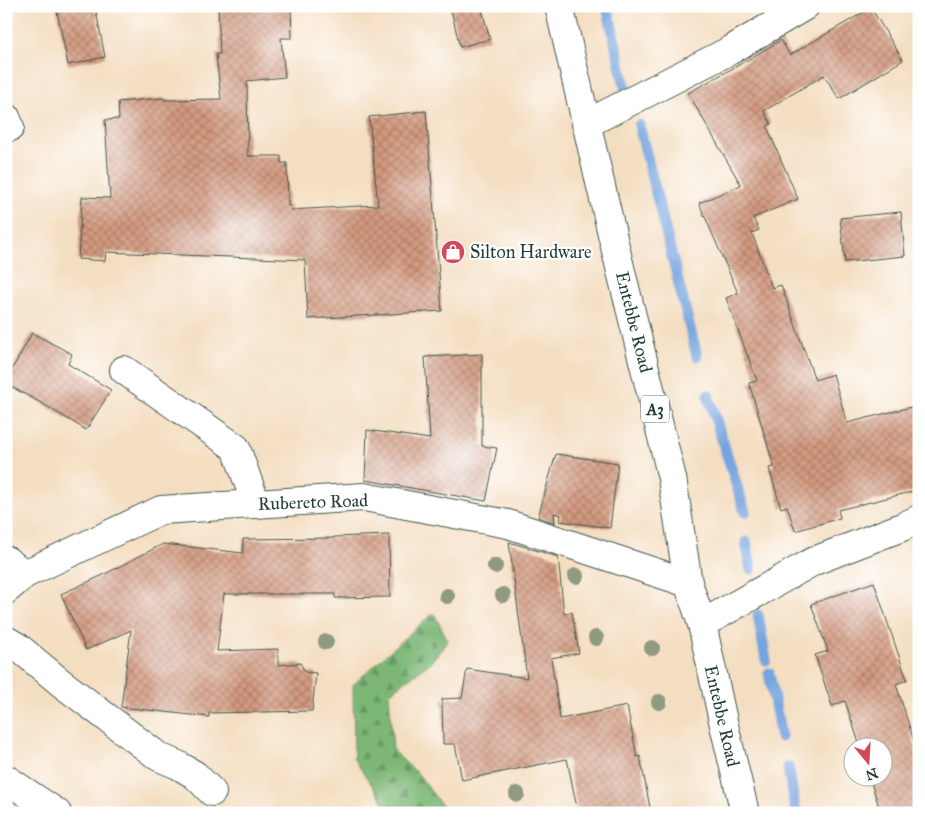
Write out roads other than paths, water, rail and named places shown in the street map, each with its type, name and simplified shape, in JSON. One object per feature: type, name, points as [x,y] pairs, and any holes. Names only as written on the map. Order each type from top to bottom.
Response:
[{"type":"street","name":"Entebbe Road","points":[[559,6],[672,478],[688,583],[702,624],[745,813]]},
{"type":"street","points":[[586,124],[729,51],[805,6]]},
{"type":"street","points":[[124,370],[236,448],[256,504]]},
{"type":"street","name":"Rubereto Road","points":[[12,574],[162,510],[364,497],[508,524],[688,583]]},
{"type":"street","points":[[702,624],[814,560],[919,519]]},
{"type":"street","points":[[6,640],[18,646],[60,682],[159,756],[195,775],[212,792]]},
{"type":"street","points":[[6,779],[57,813]]},
{"type":"waterway","points":[[607,6],[626,91]]},
{"type":"waterway","points":[[639,125],[697,356]]},
{"type":"waterway","points":[[708,395],[745,512]]},
{"type":"waterway","points":[[746,542],[751,569]]},
{"type":"waterway","points":[[758,615],[766,660]]},
{"type":"waterway","points":[[769,673],[781,737]]},
{"type":"waterway","points":[[788,767],[796,813]]},
{"type":"place","name":"Silton Hardware","points":[[453,252]]}]
